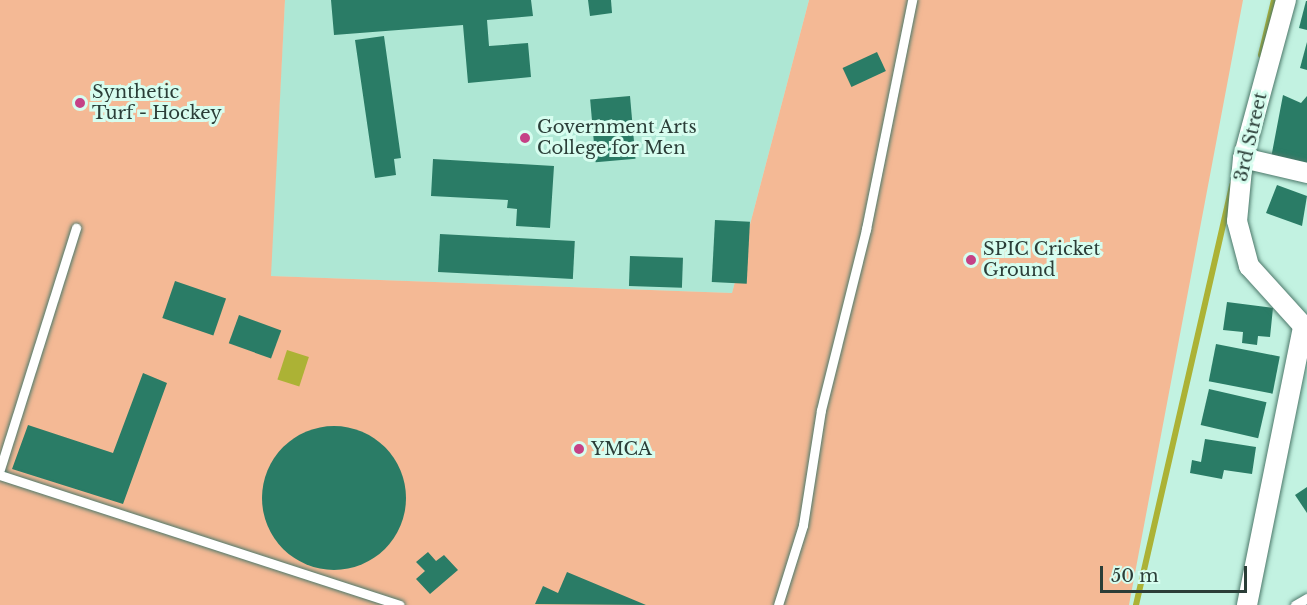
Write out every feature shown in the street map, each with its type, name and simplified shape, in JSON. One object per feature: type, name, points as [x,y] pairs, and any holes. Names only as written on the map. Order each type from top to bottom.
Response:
[{"type":"street","name":"3rd Street","points":[[1286,0],[1243,158],[1237,221],[1249,266],[1305,329]]},
{"type":"street","points":[[1243,158],[1307,173]]},
{"type":"street","points":[[1248,605],[1305,329]]},
{"type":"lane","points":[[778,605],[803,525],[821,410],[866,229],[912,0]]},
{"type":"lane","points":[[0,469],[76,228]]},
{"type":"lane","points":[[0,475],[399,605]]},
{"type":"lane","points":[[1295,605],[1307,598]]},
{"type":"shaded area","name":"YMCA","points":[[0,0],[285,0],[271,276],[732,293],[809,0],[1243,0],[1129,605],[0,605]]},
{"type":"shaded area","name":"Government Arts College for Men","points":[[285,0],[809,0],[732,293],[270,276]]},
{"type":"shaded area","points":[[287,350],[309,357],[299,387],[277,379]]},
{"type":"building","points":[[331,0],[531,0],[533,16],[487,20],[489,46],[528,43],[531,77],[468,83],[463,25],[334,35]]},
{"type":"building","points":[[588,0],[611,0],[612,13],[590,16]]},
{"type":"building","points":[[1307,1],[1307,30],[1299,28]]},
{"type":"building","points":[[384,36],[401,158],[394,159],[396,175],[375,178],[355,40]]},
{"type":"building","points":[[1307,42],[1307,70],[1300,68]]},
{"type":"building","points":[[877,52],[886,71],[851,87],[843,68]]},
{"type":"building","points":[[1283,95],[1301,103],[1307,96],[1307,165],[1271,158]]},
{"type":"building","points":[[630,96],[635,159],[596,162],[590,99]]},
{"type":"building","points":[[433,159],[554,166],[550,228],[516,226],[517,209],[507,208],[508,200],[431,196]]},
{"type":"building","points":[[1277,185],[1307,196],[1302,226],[1266,213]]},
{"type":"building","points":[[715,220],[750,222],[747,284],[712,282]]},
{"type":"building","points":[[440,234],[575,241],[573,279],[438,272]]},
{"type":"building","points":[[630,256],[683,258],[682,288],[629,286]]},
{"type":"building","points":[[175,281],[226,299],[213,335],[162,318]]},
{"type":"building","points":[[1227,302],[1273,308],[1270,337],[1258,336],[1257,345],[1242,343],[1243,332],[1223,330]]},
{"type":"building","points":[[239,315],[281,330],[271,359],[229,343]]},
{"type":"building","points":[[1216,344],[1280,356],[1273,394],[1209,381]]},
{"type":"building","points":[[143,373],[167,383],[123,504],[12,469],[28,425],[113,453]]},
{"type":"building","points":[[1209,389],[1266,402],[1258,438],[1201,425]]},
{"type":"building","points":[[334,426],[362,431],[385,447],[401,470],[406,498],[401,526],[385,549],[362,565],[334,570],[306,565],[283,549],[267,526],[262,498],[267,470],[283,447],[306,431]]},
{"type":"building","points":[[1205,439],[1256,447],[1252,474],[1224,470],[1222,479],[1190,473],[1192,460],[1201,462]]},
{"type":"building","points":[[1307,487],[1307,513],[1295,495]]},
{"type":"building","points":[[428,552],[436,561],[444,555],[458,570],[430,594],[416,579],[425,571],[416,562]]},
{"type":"building","points":[[567,572],[646,605],[535,604],[543,586],[558,593]]},
{"type":"waterway","points":[[1261,55],[1274,0]]},
{"type":"waterway","points":[[1136,605],[1232,185]]},
{"type":"place","name":"Synthetic Turf - Hockey","points":[[80,103]]},
{"type":"place","name":"Government Arts College for Men","points":[[525,138]]},
{"type":"place","name":"SPIC Cricket Ground","points":[[971,260]]},
{"type":"place","name":"YMCA","points":[[579,449]]}]
